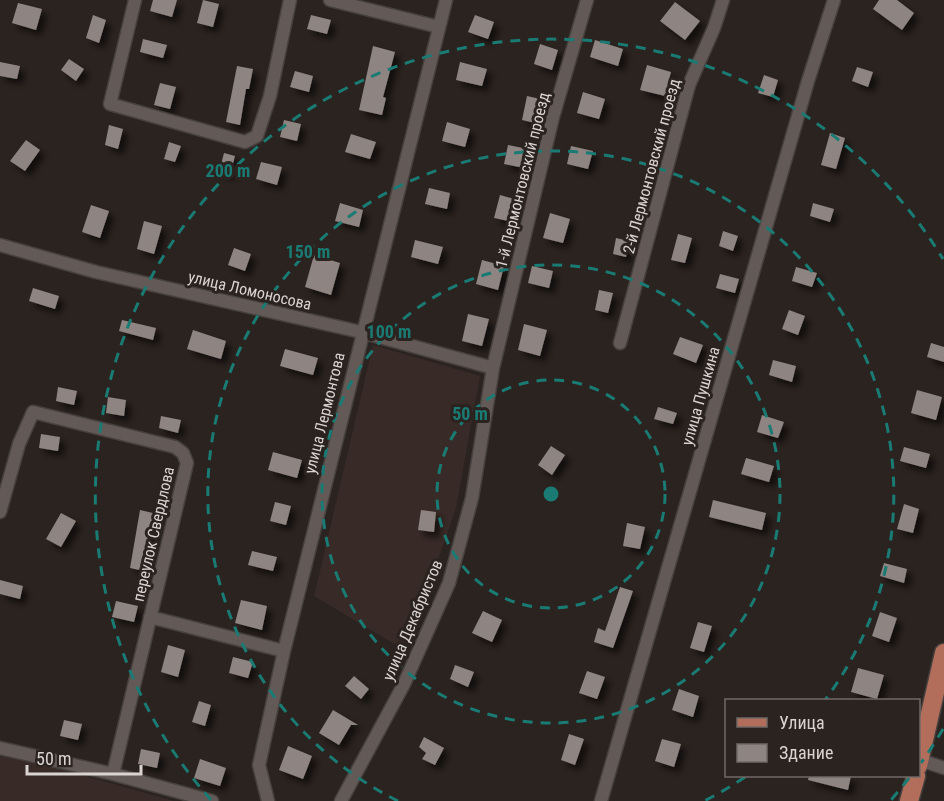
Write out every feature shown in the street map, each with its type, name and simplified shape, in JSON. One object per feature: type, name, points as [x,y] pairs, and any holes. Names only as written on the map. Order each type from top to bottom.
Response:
[{"type":"main road","points":[[920,758],[944,653]]},
{"type":"main road","points":[[909,801],[915,777]]},
{"type":"street","points":[[135,0],[110,104],[245,142],[257,136],[270,96],[290,0]]},
{"type":"street","points":[[330,0],[439,27]]},
{"type":"street","name":"улица Лермонтова","points":[[268,801],[259,765],[284,651],[361,332],[446,0]]},
{"type":"street","name":"1-й Лермонтовский проезд","points":[[493,368],[553,117],[587,0]]},
{"type":"street","name":"2-й Лермонтовский проезд","points":[[620,343],[689,85],[714,28],[723,0]]},
{"type":"street","name":"улица Пушкина","points":[[601,801],[808,81],[834,0]]},
{"type":"street","name":"улица Ломоносова","points":[[0,245],[96,272],[361,332],[493,368]]},
{"type":"street","name":"улица Декабристов","points":[[341,801],[404,684],[449,583],[472,498],[493,368]]},
{"type":"street","name":"переулок Свердлова","points":[[0,512],[19,444],[33,412],[175,447],[183,453],[187,463],[112,774]]},
{"type":"street","points":[[150,617],[284,651]]},
{"type":"street","points":[[0,748],[112,774],[212,801]]},
{"type":"street","points":[[920,767],[944,768]]},
{"type":"shaded area","points":[[373,345],[480,376],[456,508],[406,651],[314,596]]},
{"type":"shaded area","points":[[0,756],[54,767],[174,801],[0,801]]},
{"type":"building","points":[[153,0],[177,0],[172,17],[150,11]]},
{"type":"building","points":[[203,0],[219,4],[213,27],[197,23]]},
{"type":"building","points":[[879,0],[897,0],[914,13],[902,30],[873,9]]},
{"type":"building","points":[[675,2],[700,21],[685,40],[660,21]]},
{"type":"building","points":[[18,3],[42,9],[36,30],[12,23]]},
{"type":"building","points":[[93,15],[106,20],[99,43],[86,38]]},
{"type":"building","points":[[311,15],[331,20],[327,34],[307,29]]},
{"type":"building","points":[[475,15],[494,22],[488,39],[468,32]]},
{"type":"building","points":[[143,39],[167,45],[163,58],[140,52]]},
{"type":"building","points":[[595,40],[623,49],[618,66],[590,57]]},
{"type":"building","points":[[540,44],[558,50],[552,70],[534,64]]},
{"type":"building","points":[[373,46],[395,52],[383,97],[386,98],[382,115],[359,110]]},
{"type":"building","points":[[69,59],[84,69],[76,81],[61,70]]},
{"type":"building","points":[[0,62],[20,66],[17,79],[0,76]]},
{"type":"building","points":[[460,62],[487,69],[482,86],[456,80]]},
{"type":"building","points":[[647,65],[671,72],[665,96],[640,90]]},
{"type":"building","points":[[237,66],[253,69],[249,89],[246,89],[240,125],[226,122]]},
{"type":"building","points":[[857,67],[873,72],[868,87],[852,81]]},
{"type":"building","points":[[295,71],[313,76],[309,92],[290,87]]},
{"type":"building","points":[[764,75],[778,80],[773,97],[758,93]]},
{"type":"building","points":[[160,83],[176,87],[170,109],[154,105]]},
{"type":"building","points":[[583,92],[605,99],[599,119],[577,113]]},
{"type":"building","points":[[527,96],[545,100],[539,124],[522,120]]},
{"type":"building","points":[[284,120],[301,124],[297,141],[280,137]]},
{"type":"building","points":[[447,122],[470,129],[465,147],[442,141]]},
{"type":"building","points":[[109,125],[123,129],[118,149],[105,145]]},
{"type":"building","points":[[830,133],[845,138],[836,169],[821,165]]},
{"type":"building","points":[[351,134],[376,142],[370,159],[345,152]]},
{"type":"building","points":[[26,140],[40,150],[25,171],[10,161]]},
{"type":"building","points":[[169,142],[181,146],[175,162],[164,159]]},
{"type":"building","points":[[508,145],[528,149],[524,168],[504,164]]},
{"type":"building","points":[[571,146],[593,151],[588,169],[567,164]]},
{"type":"building","points":[[224,153],[235,156],[230,175],[219,172]]},
{"type":"building","points":[[261,162],[282,167],[277,185],[256,179]]},
{"type":"building","points":[[429,188],[450,193],[447,209],[425,204]]},
{"type":"building","points":[[500,195],[518,200],[513,222],[494,218]]},
{"type":"building","points":[[340,203],[363,210],[359,227],[335,221]]},
{"type":"building","points":[[813,203],[834,209],[830,222],[810,216]]},
{"type":"building","points":[[91,205],[109,211],[100,238],[82,232]]},
{"type":"building","points":[[550,213],[570,219],[563,243],[543,238]]},
{"type":"building","points":[[144,221],[162,226],[154,254],[137,249]]},
{"type":"building","points":[[723,231],[738,236],[733,251],[719,246]]},
{"type":"building","points":[[678,234],[692,238],[685,263],[671,260]]},
{"type":"building","points":[[616,238],[629,241],[626,257],[613,254]]},
{"type":"building","points":[[415,240],[443,247],[438,264],[411,257]]},
{"type":"building","points":[[234,248],[251,254],[245,271],[228,265]]},
{"type":"building","points":[[314,255],[340,263],[331,295],[305,287]]},
{"type":"building","points":[[482,260],[504,266],[498,290],[476,284]]},
{"type":"building","points":[[532,266],[553,271],[549,288],[528,283]]},
{"type":"building","points":[[796,267],[817,273],[812,287],[792,281]]},
{"type":"building","points":[[720,274],[739,279],[735,293],[716,288]]},
{"type":"building","points":[[33,288],[59,296],[55,309],[29,301]]},
{"type":"building","points":[[599,290],[613,293],[608,313],[595,310]]},
{"type":"building","points":[[789,310],[805,316],[798,335],[782,329]]},
{"type":"building","points":[[468,314],[489,319],[482,346],[462,341]]},
{"type":"building","points":[[122,320],[156,328],[153,340],[119,331]]},
{"type":"building","points":[[524,324],[547,330],[540,356],[518,350]]},
{"type":"building","points":[[193,330],[226,341],[221,359],[187,349]]},
{"type":"building","points":[[680,337],[703,345],[696,363],[673,354]]},
{"type":"building","points":[[931,343],[944,347],[944,362],[927,357]]},
{"type":"building","points":[[285,349],[318,358],[313,375],[280,366]]},
{"type":"building","points":[[773,360],[796,366],[792,382],[769,375]]},
{"type":"building","points":[[58,387],[77,391],[74,405],[56,401]]},
{"type":"building","points":[[917,390],[942,397],[936,420],[911,413]]},
{"type":"building","points":[[108,397],[126,400],[124,416],[106,413]]},
{"type":"building","points":[[658,407],[677,413],[673,424],[654,419]]},
{"type":"building","points":[[762,415],[784,422],[778,438],[757,432]]},
{"type":"building","points":[[161,416],[181,420],[178,433],[159,428]]},
{"type":"building","points":[[41,434],[60,437],[58,451],[39,448]]},
{"type":"building","points":[[551,446],[565,455],[552,475],[538,465]]},
{"type":"building","points":[[904,447],[930,454],[926,468],[900,461]]},
{"type":"building","points":[[273,452],[302,460],[297,478],[268,470]]},
{"type":"building","points":[[746,458],[774,466],[769,482],[741,474]]},
{"type":"building","points":[[713,500],[766,513],[762,530],[709,517]]},
{"type":"building","points":[[275,502],[291,506],[286,525],[270,521]]},
{"type":"building","points":[[904,504],[919,509],[913,533],[897,529]]},
{"type":"building","points":[[140,510],[157,514],[144,571],[130,568]]},
{"type":"building","points":[[421,510],[436,512],[434,532],[418,530]]},
{"type":"building","points":[[61,513],[76,521],[61,547],[46,539]]},
{"type":"building","points":[[627,523],[645,527],[640,549],[623,546]]},
{"type":"building","points":[[252,551],[277,557],[273,571],[248,565]]},
{"type":"building","points":[[884,563],[907,569],[904,583],[880,576]]},
{"type":"building","points":[[0,580],[23,586],[20,599],[0,594]]},
{"type":"building","points":[[620,587],[633,591],[613,648],[594,642],[598,628],[605,631]]},
{"type":"building","points":[[241,600],[267,606],[262,630],[235,623]]},
{"type":"building","points":[[116,601],[138,606],[134,622],[112,617]]},
{"type":"building","points":[[483,611],[502,620],[492,642],[472,633]]},
{"type":"building","points":[[880,612],[897,618],[889,642],[872,636]]},
{"type":"building","points":[[698,622],[712,626],[704,652],[690,648]]},
{"type":"building","points":[[168,645],[185,650],[178,677],[161,672]]},
{"type":"building","points":[[233,657],[253,662],[248,678],[229,673]]},
{"type":"building","points":[[455,665],[474,672],[468,687],[450,679]]},
{"type":"building","points":[[858,668],[884,675],[877,699],[851,692]]},
{"type":"building","points":[[587,671],[605,677],[597,699],[579,693]]},
{"type":"building","points":[[354,676],[369,689],[361,699],[345,686]]},
{"type":"building","points":[[679,689],[699,696],[693,717],[672,710]]},
{"type":"building","points":[[199,701],[211,705],[205,726],[192,722]]},
{"type":"building","points":[[333,710],[358,725],[351,725],[339,745],[319,733]]},
{"type":"building","points":[[64,720],[82,724],[78,740],[60,736]]},
{"type":"building","points":[[569,734],[584,739],[575,765],[561,760]]},
{"type":"building","points":[[424,737],[444,748],[435,765],[422,759],[426,753],[419,747]]},
{"type":"building","points":[[662,739],[681,744],[674,767],[655,761]]},
{"type":"building","points":[[288,746],[312,756],[303,779],[279,770]]},
{"type":"building","points":[[141,749],[160,753],[157,768],[138,764]]},
{"type":"building","points":[[200,759],[226,768],[220,786],[194,778]]},
{"type":"building","points":[[809,777],[851,777],[848,790],[808,780]]}]
